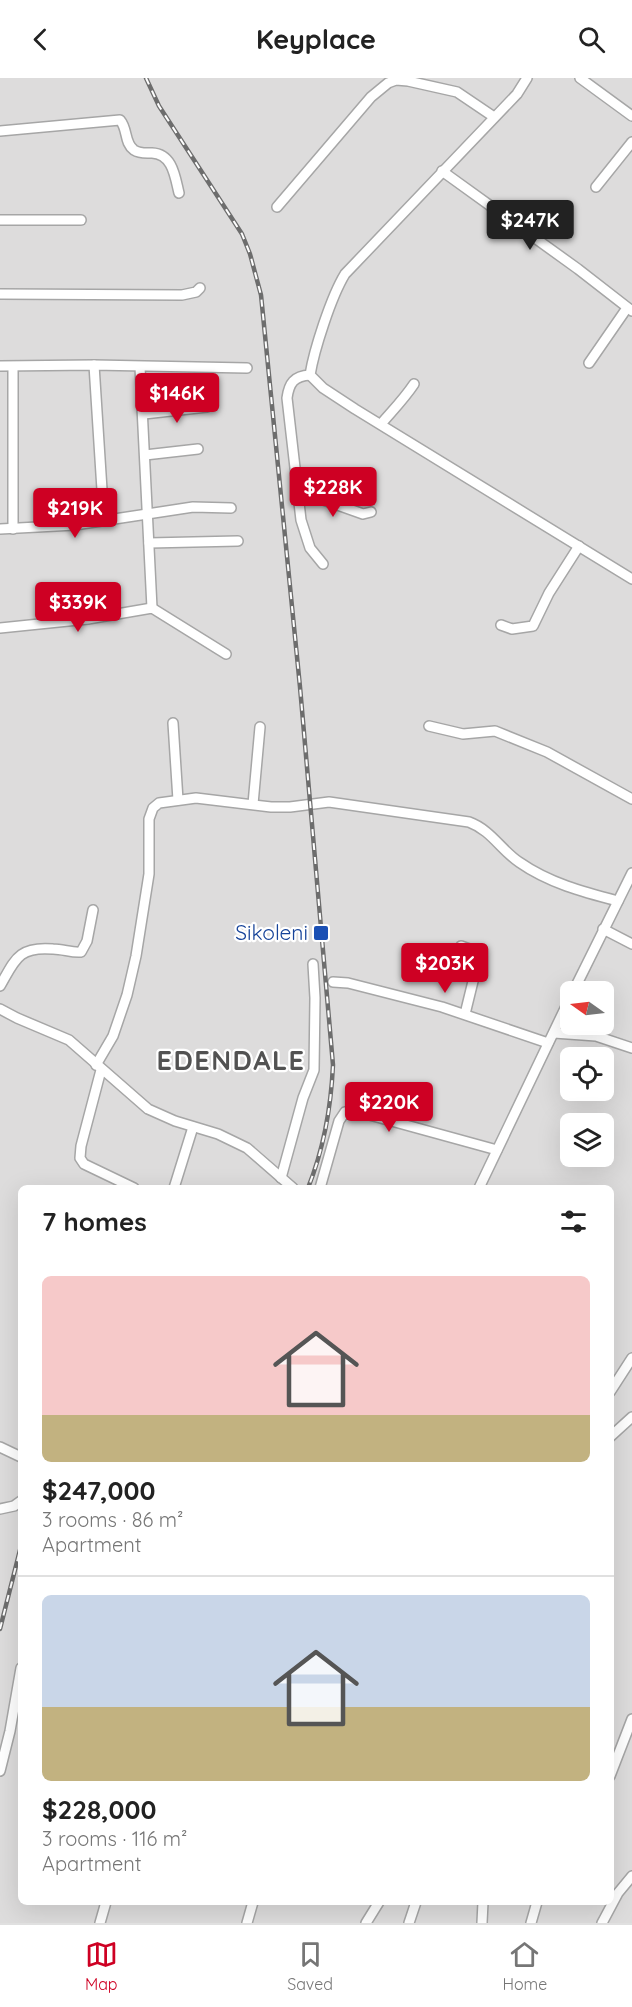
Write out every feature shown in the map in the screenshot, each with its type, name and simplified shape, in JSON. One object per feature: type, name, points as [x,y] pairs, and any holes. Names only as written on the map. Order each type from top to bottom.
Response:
[{"type":"street","points":[[310,375],[336,292],[345,274],[517,94],[527,78]]},
{"type":"street","points":[[580,78],[632,116]]},
{"type":"street","points":[[277,207],[371,97],[388,83],[396,80],[408,81],[448,89],[465,96],[494,117]]},
{"type":"street","points":[[0,131],[120,120],[123,123],[128,143],[134,150],[143,154],[161,155],[168,160],[179,193]]},
{"type":"street","points":[[596,187],[632,142]]},
{"type":"street","points":[[442,171],[578,269],[629,310],[589,363]]},
{"type":"street","points":[[0,220],[81,220]]},
{"type":"street","points":[[0,294],[182,295],[196,292],[201,288]]},
{"type":"street","points":[[94,365],[104,521]]},
{"type":"street","points":[[0,366],[247,368]]},
{"type":"street","points":[[13,367],[14,529]]},
{"type":"street","points":[[140,367],[152,608]]},
{"type":"street","points":[[310,375],[323,388],[632,579]]},
{"type":"street","points":[[310,375],[297,377],[292,381],[287,398],[305,536],[310,548],[323,564]]},
{"type":"street","points":[[381,424],[401,404],[414,384]]},
{"type":"street","points":[[144,414],[207,407]]},
{"type":"street","points":[[145,455],[198,449]]},
{"type":"street","points":[[298,491],[363,514],[371,512]]},
{"type":"street","points":[[0,529],[104,521],[199,506],[231,508]]},
{"type":"street","points":[[149,543],[238,541]]},
{"type":"street","points":[[501,625],[512,629],[533,626],[549,593],[579,546]]},
{"type":"street","points":[[0,628],[88,619],[152,608],[226,654]]},
{"type":"street","points":[[173,723],[178,800]]},
{"type":"street","points":[[429,726],[463,734],[495,731],[547,753],[632,799]]},
{"type":"street","points":[[253,804],[260,727]]},
{"type":"street","points":[[128,1185],[84,1164],[80,1158],[98,1067],[121,1017],[136,956],[149,874],[150,813],[159,803],[196,798],[290,807],[337,802],[469,822],[484,830],[514,858],[539,874],[582,892],[618,901]]},
{"type":"street","points":[[578,981],[618,901],[628,889],[632,873]]},
{"type":"street","points":[[0,986],[14,960],[24,952],[46,948],[81,952],[87,941],[93,910]]},
{"type":"street","points":[[603,929],[632,944]]},
{"type":"street","points":[[461,946],[472,950],[477,956],[465,1014]]},
{"type":"street","points":[[281,1178],[303,1098],[314,1070],[313,964]]},
{"type":"street","points":[[333,982],[348,983],[465,1014],[548,1043]]},
{"type":"street","points":[[0,1009],[69,1040],[148,1109],[193,1127],[218,1134],[247,1148],[289,1185]]},
{"type":"street","points":[[480,1185],[560,1020]]},
{"type":"street","points":[[554,1033],[596,1036],[632,1048]]},
{"type":"street","points":[[321,1185],[339,1121],[342,1115],[350,1111],[497,1150]]},
{"type":"street","points":[[175,1185],[193,1127]]},
{"type":"street","points":[[614,1386],[632,1358]]},
{"type":"street","points":[[614,1433],[632,1417]]},
{"type":"street","points":[[0,1447],[18,1456]]},
{"type":"street","points":[[0,1509],[18,1503]]},
{"type":"street","points":[[0,1771],[18,1685]]},
{"type":"street","points":[[614,1766],[632,1719]]},
{"type":"street","points":[[614,1900],[632,1876]]},
{"type":"street","points":[[100,1923],[105,1905]]},
{"type":"street","points":[[248,1923],[252,1905]]},
{"type":"street","points":[[366,1923],[377,1905]]},
{"type":"street","points":[[408,1923],[415,1905]]},
{"type":"street","points":[[482,1923],[483,1905]]},
{"type":"street","points":[[531,1923],[536,1905]]},
{"type":"street","points":[[602,1923],[612,1905]]},
{"type":"shaded area","points":[[0,78],[632,78],[632,1923],[0,1923]]},
{"type":"railway","points":[[146,78],[159,106],[242,234],[261,295],[300,687],[333,1065],[326,1128],[309,1185]]},
{"type":"railway","points":[[0,1629],[18,1558]]},
{"type":"place","name":"Sikoleni","points":[[321,933]]},
{"type":"district","name":"EDENDALE","points":[[231,1061]]}]
